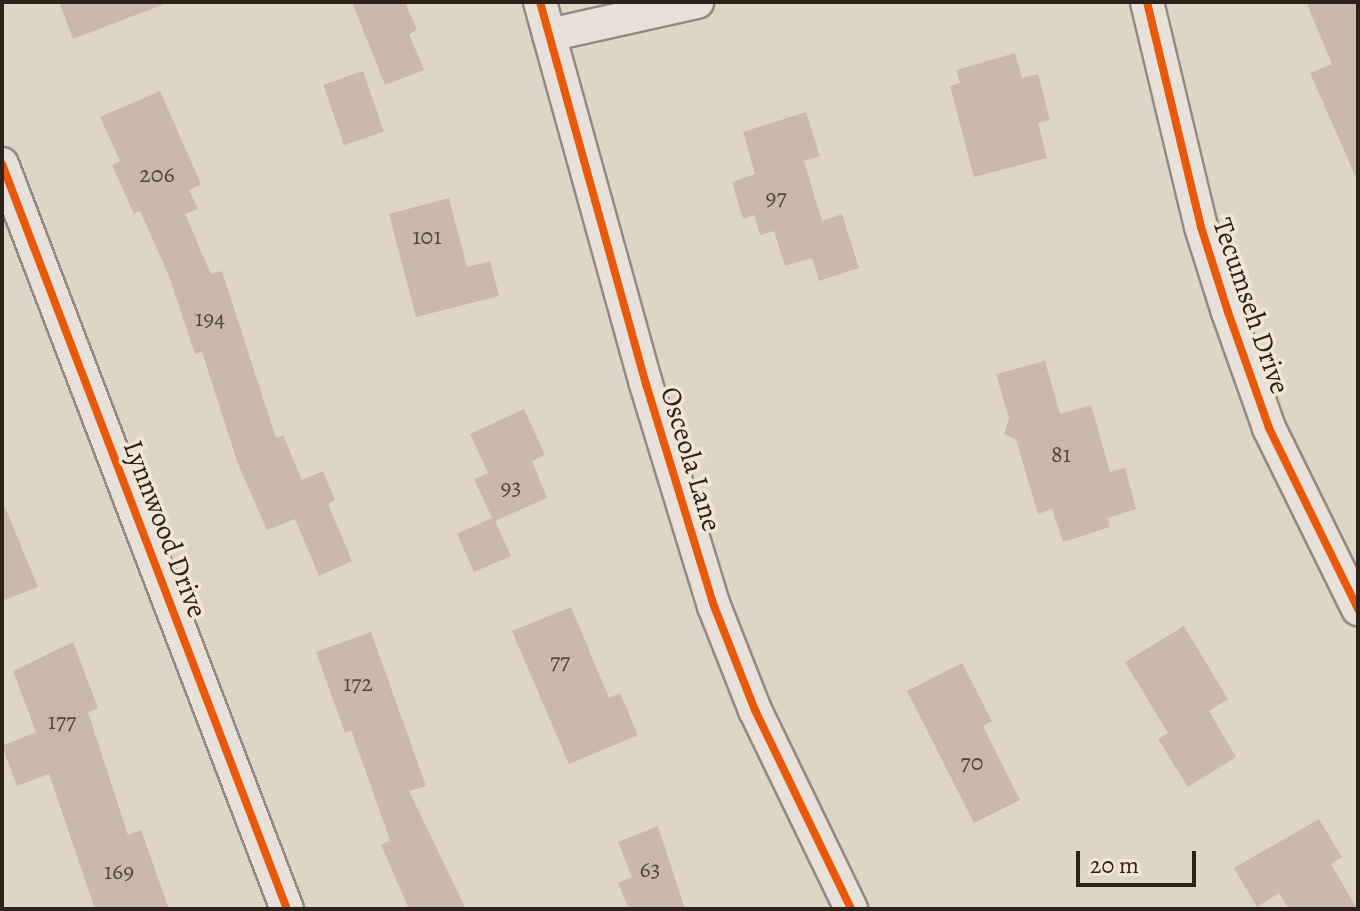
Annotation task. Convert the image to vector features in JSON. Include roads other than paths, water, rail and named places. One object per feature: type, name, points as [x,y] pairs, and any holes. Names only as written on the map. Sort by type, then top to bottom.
[{"type":"street","name":"Osceola Lane","points":[[540,2],[646,384],[714,606],[755,710],[851,909]]},
{"type":"street","points":[[549,35],[697,2]]},
{"type":"street","name":"Tecumseh Drive","points":[[1147,2],[1201,227],[1228,312],[1269,428],[1358,609]]},
{"type":"street","name":"Lynnwood Drive","points":[[2,164],[287,909]]}]
